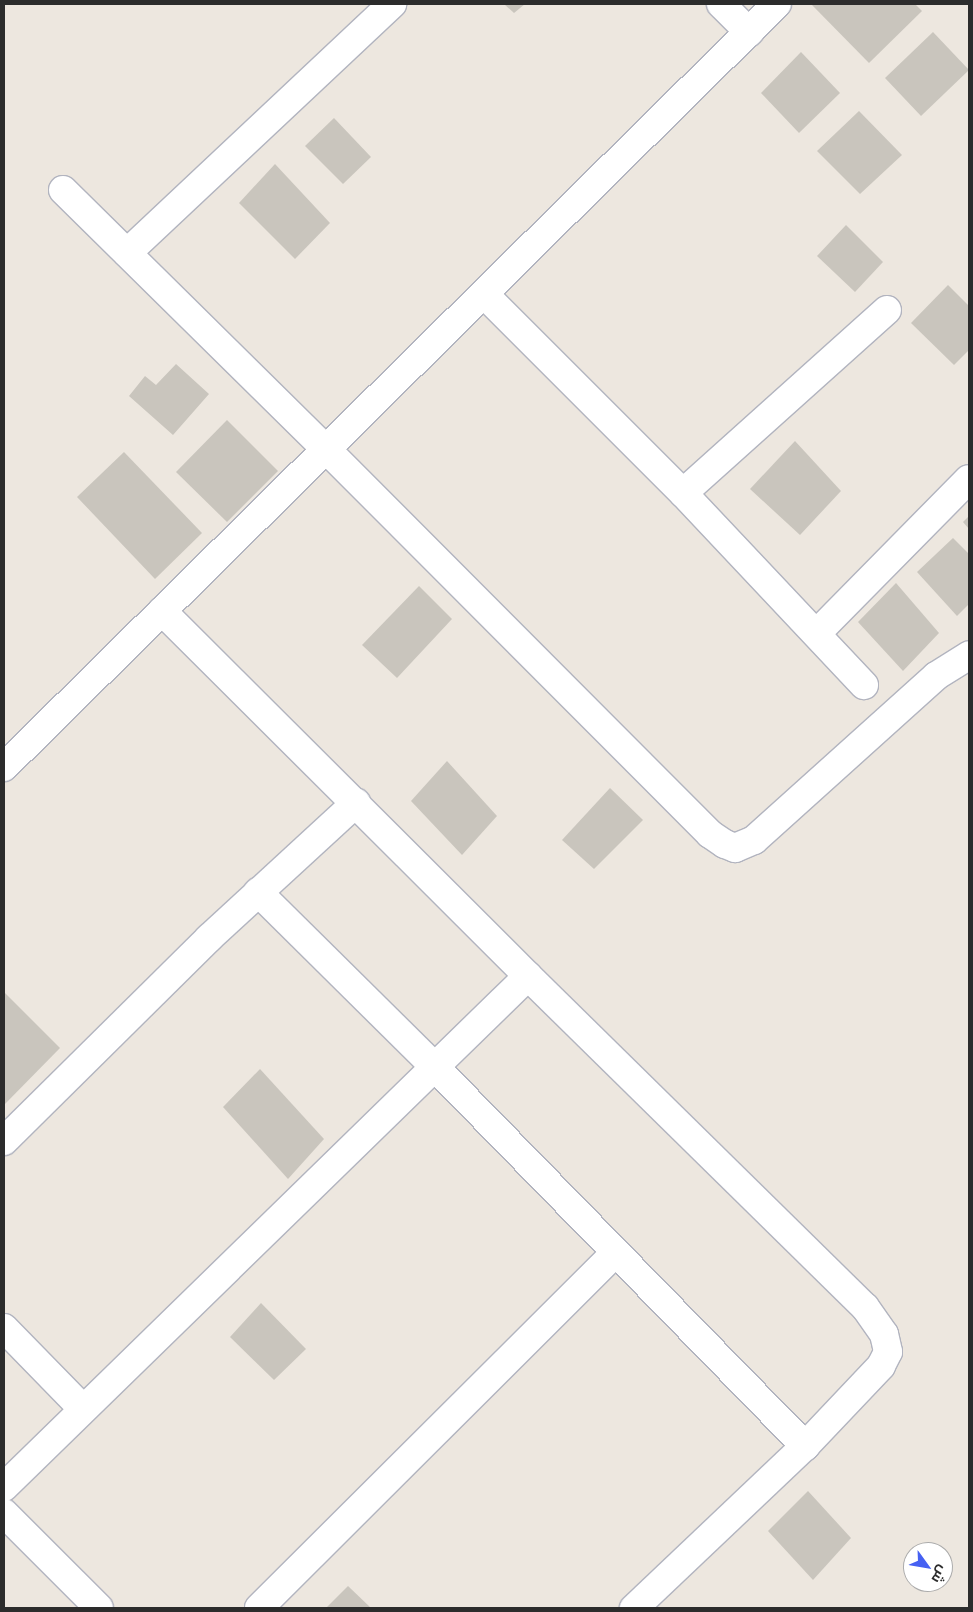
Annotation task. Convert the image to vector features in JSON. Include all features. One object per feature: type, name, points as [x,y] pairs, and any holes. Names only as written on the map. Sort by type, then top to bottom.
[{"type":"street","points":[[126,253],[392,4]]},
{"type":"street","points":[[721,4],[749,32]]},
{"type":"street","points":[[4,767],[778,4]]},
{"type":"street","points":[[63,190],[326,449],[710,834],[725,844],[735,848],[754,840],[936,676],[969,655]]},
{"type":"street","points":[[484,294],[683,493],[864,685]]},
{"type":"street","points":[[683,493],[887,310]]},
{"type":"street","points":[[817,633],[969,479]]},
{"type":"street","points":[[162,612],[356,802],[528,976],[865,1307],[884,1334],[888,1352],[881,1366],[805,1446],[634,1608]]},
{"type":"street","points":[[4,1141],[258,892],[356,802]]},
{"type":"street","points":[[258,892],[435,1066],[805,1446]]},
{"type":"street","points":[[4,1488],[528,976]]},
{"type":"street","points":[[259,1608],[615,1253]]},
{"type":"street","points":[[4,1328],[83,1409]]},
{"type":"street","points":[[4,1513],[99,1608]]},
{"type":"building","points":[[504,4],[525,4],[514,13]]},
{"type":"building","points":[[811,4],[915,4],[922,11],[869,63]]},
{"type":"building","points":[[933,32],[969,70],[921,116],[885,78]]},
{"type":"building","points":[[801,52],[840,93],[799,133],[761,93]]},
{"type":"building","points":[[859,111],[902,155],[860,194],[817,151]]},
{"type":"building","points":[[334,118],[371,157],[343,184],[305,146]]},
{"type":"building","points":[[275,164],[330,223],[295,259],[239,203]]},
{"type":"building","points":[[846,225],[883,262],[855,292],[817,256]]},
{"type":"building","points":[[948,285],[969,306],[969,350],[954,365],[911,323]]},
{"type":"building","points":[[176,364],[209,394],[173,435],[129,396],[145,376],[156,385]]},
{"type":"building","points":[[227,420],[278,471],[227,522],[176,472]]},
{"type":"building","points":[[795,441],[841,491],[800,535],[750,489]]},
{"type":"building","points":[[124,452],[202,533],[155,579],[77,497]]},
{"type":"building","points":[[969,516],[969,529],[963,522]]},
{"type":"building","points":[[953,538],[969,554],[969,604],[957,616],[917,572]]},
{"type":"building","points":[[896,583],[939,633],[903,671],[858,622]]},
{"type":"building","points":[[419,586],[452,619],[397,678],[362,645]]},
{"type":"building","points":[[447,761],[497,816],[462,855],[411,801]]},
{"type":"building","points":[[610,788],[643,820],[594,869],[562,840]]},
{"type":"building","points":[[4,992],[60,1048],[4,1105]]},
{"type":"building","points":[[260,1069],[324,1139],[288,1179],[223,1107]]},
{"type":"building","points":[[261,1303],[306,1349],[274,1380],[230,1337]]},
{"type":"building","points":[[808,1491],[851,1538],[813,1580],[768,1531]]},
{"type":"building","points":[[348,1586],[371,1608],[326,1608]]}]
